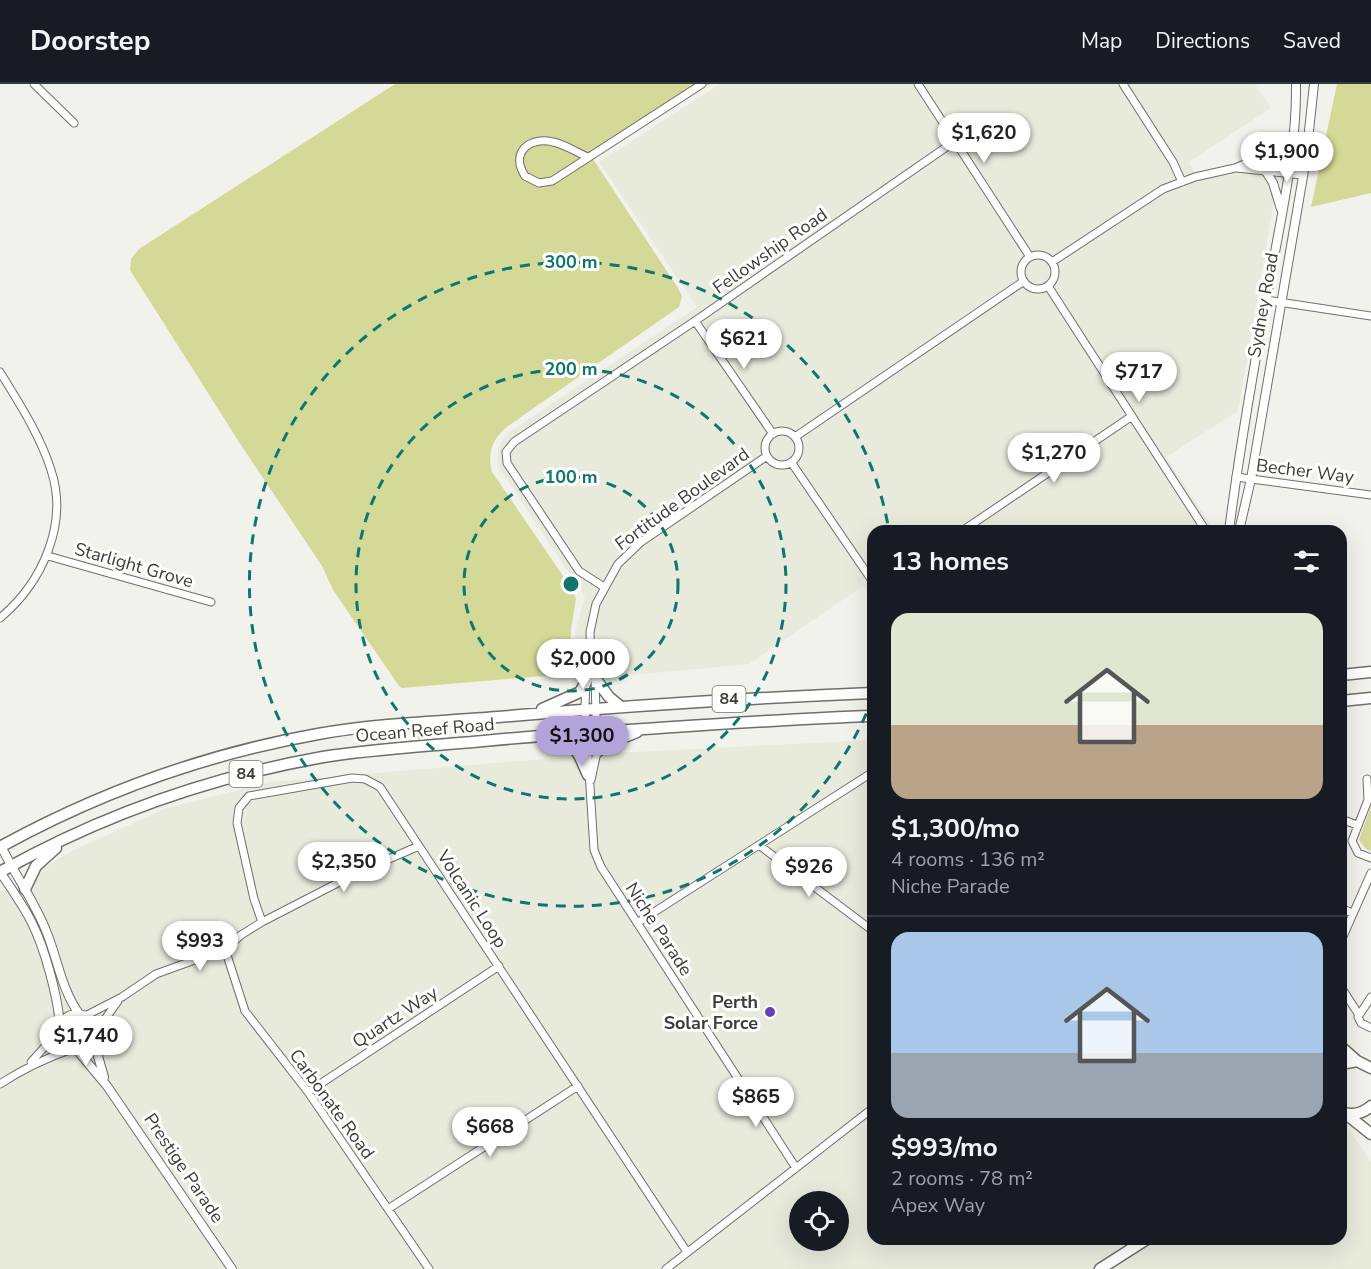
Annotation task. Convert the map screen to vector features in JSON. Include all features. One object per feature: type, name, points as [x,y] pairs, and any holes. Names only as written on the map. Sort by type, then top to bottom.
[{"type":"main road","points":[[1347,674],[1371,672]]},
{"type":"main road","points":[[534,713],[575,694],[583,688],[591,676],[620,706]]},
{"type":"main road","name":"Ocean Reef Road","points":[[1,846],[134,783],[233,752],[320,733],[590,708],[754,697],[867,693]]},
{"type":"main road","points":[[1347,700],[1371,698]]},
{"type":"main road","name":"Ocean Reef Road","points":[[0,872],[76,834],[179,793],[255,771],[306,760],[381,750],[565,734],[762,720],[867,716]]},
{"type":"main road","points":[[597,752],[607,744],[645,729]]},
{"type":"main road","points":[[565,734],[580,757],[589,781]]},
{"type":"main road","points":[[25,889],[36,866],[76,834]]},
{"type":"main road","points":[[1347,1052],[1357,1061],[1371,1068]]},
{"type":"main road","points":[[1347,1063],[1357,1061]]},
{"type":"main road","points":[[1347,1113],[1363,1112],[1371,1106]]},
{"type":"main road","points":[[1347,1116],[1371,1134]]},
{"type":"main road","points":[[1100,1269],[1134,1245]]},
{"type":"street","points":[[34,84],[74,123]]},
{"type":"street","points":[[588,157],[553,142],[533,142],[521,151],[519,165],[525,176],[539,183],[552,181],[702,84]]},
{"type":"street","points":[[918,84],[1030,257]]},
{"type":"street","points":[[1123,84],[1173,162],[1182,182]]},
{"type":"street","name":"Sydney Road","points":[[1230,525],[1282,212],[1296,115],[1296,84]]},
{"type":"street","name":"Sydney Road","points":[[1240,525],[1251,479],[1304,171],[1314,84]]},
{"type":"street","name":"Fellowship Road","points":[[604,587],[579,571],[507,464],[506,452],[514,442],[695,321],[955,141]]},
{"type":"street","points":[[1052,262],[1163,189],[1194,177],[1256,162],[1304,171]]},
{"type":"street","points":[[1235,168],[1265,170],[1288,167]]},
{"type":"street","points":[[1265,170],[1274,183],[1282,212]]},
{"type":"street","points":[[1043,255],[1052,262],[1055,272],[1048,286],[1032,288],[1024,281],[1021,270],[1030,257],[1043,255]]},
{"type":"street","points":[[795,437],[1024,281]]},
{"type":"street","points":[[1048,286],[1202,525]]},
{"type":"street","points":[[1266,300],[1371,316]]},
{"type":"street","points":[[695,321],[772,434]]},
{"type":"street","points":[[0,372],[42,445],[52,472],[56,499],[55,525],[48,555],[33,583],[13,607],[0,618]]},
{"type":"street","points":[[971,525],[1132,416]]},
{"type":"street","points":[[786,431],[795,437],[799,447],[791,462],[775,464],[767,456],[765,445],[772,434],[786,431]]},
{"type":"street","name":"Fortitude Boulevard","points":[[590,708],[590,632],[596,604],[618,564],[642,542],[767,456]]},
{"type":"street","points":[[791,462],[867,573]]},
{"type":"street","name":"Becher Way","points":[[1236,477],[1371,495]]},
{"type":"street","name":"Starlight Grove","points":[[48,555],[211,602]]},
{"type":"street","name":"Niche Parade","points":[[590,708],[589,781],[594,850],[601,867],[796,1168]]},
{"type":"street","name":"Niche Parade","points":[[589,781],[597,752],[591,733]]},
{"type":"street","points":[[637,923],[867,776]]},
{"type":"street","name":"Volcanic Loop","points":[[262,922],[254,899],[237,823],[239,808],[249,796],[352,778],[365,779],[380,787],[687,1252]]},
{"type":"street","points":[[1367,779],[1368,800],[1352,842],[1358,853],[1371,858]]},
{"type":"street","points":[[1347,821],[1358,825]]},
{"type":"street","points":[[759,845],[867,926]]},
{"type":"street","points":[[1,846],[46,931],[66,992],[83,1016],[92,1023],[94,1036]]},
{"type":"street","points":[[25,1068],[43,1052],[71,1016],[83,1016],[122,997],[156,974],[225,950],[241,935],[262,922],[361,871],[419,846]]},
{"type":"street","points":[[0,872],[32,923],[57,996],[64,1044],[74,1049]]},
{"type":"street","points":[[1347,926],[1371,873]]},
{"type":"street","points":[[1363,890],[1371,894]]},
{"type":"street","points":[[1347,911],[1352,913]]},
{"type":"street","name":"Carbonate Road","points":[[225,950],[244,1011],[308,1092],[429,1269]]},
{"type":"street","name":"Quartz Way","points":[[308,1092],[499,966]]},
{"type":"street","points":[[1347,996],[1359,1015]]},
{"type":"street","points":[[1371,996],[1358,1017],[1359,1022],[1371,1028]]},
{"type":"street","points":[[0,1084],[48,1057],[88,1046],[122,997]]},
{"type":"street","name":"Prestige Parade","points":[[94,1036],[98,1062],[107,1086]]},
{"type":"street","name":"Prestige Parade","points":[[74,1049],[107,1086],[228,1268]]},
{"type":"street","points":[[388,1209],[578,1086]]},
{"type":"street","points":[[666,1269],[867,1113]]},
{"type":"shaded area","points":[[720,84],[1255,84],[1271,108],[1189,162],[1194,172],[1259,159],[1281,160],[1238,411],[1166,457],[1211,525],[867,525],[867,592],[863,586],[749,664],[578,680],[575,631],[585,597],[497,465],[498,448],[506,434],[697,307],[599,162]]},
{"type":"shaded area","points":[[867,740],[867,1245],[1347,1245],[1348,1128],[1371,1162],[1371,1269],[0,1269],[0,892],[74,850],[167,808],[271,782],[614,753]]},
{"type":"green space","points":[[395,84],[710,84],[593,159],[678,288],[682,296],[679,307],[508,426],[498,436],[492,447],[490,459],[492,472],[572,589],[576,599],[571,629],[570,664],[555,675],[402,688],[399,686],[333,590],[322,566],[239,442],[130,270],[131,259],[139,249]]},
{"type":"green space","points":[[1337,84],[1371,84],[1371,193],[1311,207]]},
{"type":"green space","points":[[1371,806],[1371,851],[1367,850],[1359,840]]},
{"type":"place","name":"Perth Solar Force","points":[[770,1012]]}]
